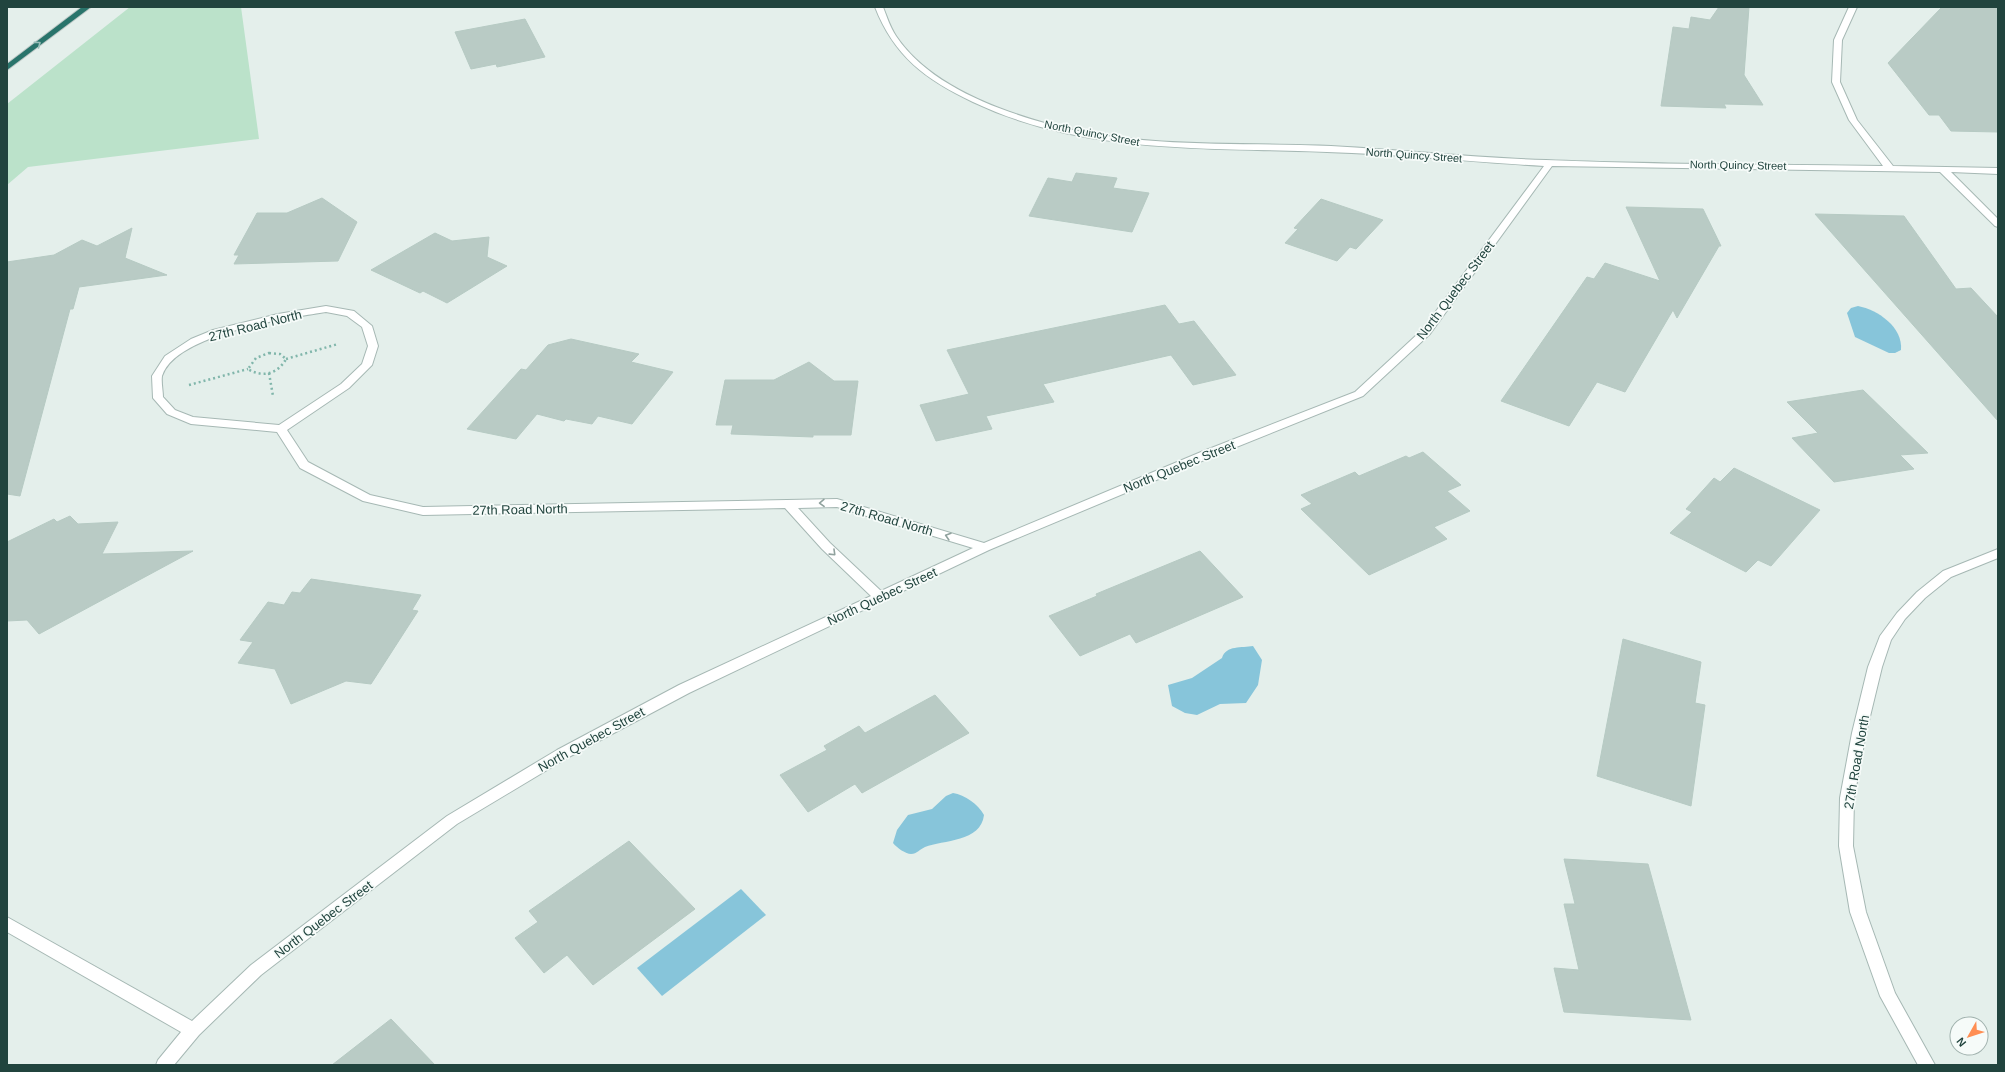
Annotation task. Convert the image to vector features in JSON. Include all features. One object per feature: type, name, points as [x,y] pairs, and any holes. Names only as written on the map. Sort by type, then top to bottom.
[{"type":"highway","points":[[7,68],[87,7]]},
{"type":"street","name":"North Quincy Street","points":[[879,7],[893,38],[910,58],[946,86],[996,108],[1048,127],[1104,138],[1145,144],[1332,149],[1550,163],[1889,167],[1998,171]]},
{"type":"street","points":[[1853,7],[1838,40],[1836,82],[1853,120],[1889,167]]},
{"type":"street","name":"North Quebec Street","points":[[164,1065],[193,1030],[256,970],[452,820],[562,754],[677,693],[985,547],[1205,455],[1359,394],[1426,332],[1550,163]]},
{"type":"street","points":[[1942,169],[1998,224]]},
{"type":"street","name":"27th Road North","points":[[158,393],[157,376],[169,358],[195,341],[217,332],[278,317],[326,310],[350,313],[367,326],[373,346],[367,365],[345,386],[281,429],[304,465],[367,498],[422,511],[837,503],[985,547]]},
{"type":"street","points":[[158,393],[158,398],[171,412],[192,420],[281,429]]},
{"type":"street","points":[[788,504],[826,546],[880,597]]},
{"type":"street","name":"27th Road North","points":[[1927,1065],[1888,996],[1858,912],[1846,846],[1847,798],[1859,733],[1875,667],[1885,639],[1901,616],[1921,594],[1947,574],[1998,553]]},
{"type":"street","points":[[7,924],[193,1030]]},
{"type":"path","points":[[248,369],[254,374],[264,374],[280,368],[286,359],[369,336]]},
{"type":"path","points":[[248,369],[250,362],[254,359],[270,353],[280,354],[286,359]]},
{"type":"path","points":[[158,393],[248,369]]},
{"type":"green space","points":[[130,7],[241,7],[259,139],[28,167],[7,185],[7,104]]},
{"type":"water","points":[[1858,306],[1873,311],[1894,327],[1901,342],[1901,350],[1895,353],[1889,353],[1855,337],[1847,313],[1851,308]]},
{"type":"water","points":[[1253,646],[1262,660],[1258,685],[1246,703],[1220,704],[1197,715],[1185,713],[1172,706],[1168,685],[1192,678],[1222,658],[1227,651],[1231,649]]},
{"type":"water","points":[[953,793],[971,801],[984,815],[981,824],[976,830],[969,835],[951,841],[925,847],[913,854],[904,852],[893,843],[897,830],[908,815],[932,809],[946,796]]},
{"type":"water","points":[[741,889],[766,915],[662,996],[637,968]]},
{"type":"building","points":[[1719,7],[1749,7],[1744,75],[1763,105],[1724,104],[1726,108],[1661,106],[1673,27],[1689,29],[1691,17],[1710,20]]},
{"type":"building","points":[[1942,7],[1998,7],[1998,132],[1951,131],[1939,115],[1929,115],[1888,63]]},
{"type":"building","points":[[525,19],[545,57],[497,67],[496,64],[471,69],[455,32]]},
{"type":"building","points":[[1076,173],[1117,178],[1113,188],[1149,193],[1132,232],[1029,216],[1048,178],[1072,182]]},
{"type":"building","points":[[322,198],[357,222],[338,261],[234,264],[239,255],[234,255],[257,213],[287,213]]},
{"type":"building","points":[[1321,199],[1383,220],[1356,249],[1350,247],[1337,261],[1285,243],[1298,229],[1294,228]]},
{"type":"building","points":[[1626,207],[1703,209],[1721,246],[1719,246],[1677,318],[1673,310],[1625,392],[1597,382],[1569,426],[1501,401],[1587,277],[1594,279],[1605,263],[1660,281]]},
{"type":"building","points":[[1815,214],[1904,216],[1956,289],[1971,288],[1998,317],[1998,421]]},
{"type":"building","points":[[132,228],[125,258],[167,275],[79,287],[73,309],[70,309],[20,496],[7,494],[7,262],[54,255],[82,240],[97,246]]},
{"type":"building","points":[[435,233],[452,241],[489,237],[487,257],[507,266],[447,303],[423,291],[420,293],[371,270]]},
{"type":"building","points":[[1165,305],[1179,324],[1194,321],[1236,375],[1193,385],[1171,355],[1043,384],[1054,402],[986,416],[992,429],[936,441],[920,405],[969,394],[947,350]]},
{"type":"building","points":[[571,339],[639,354],[631,362],[673,372],[632,424],[598,416],[592,424],[566,419],[564,421],[537,414],[516,439],[467,429],[521,369],[526,370],[548,345]]},
{"type":"building","points":[[809,362],[834,381],[858,381],[851,435],[813,435],[813,437],[731,434],[733,425],[716,425],[725,380],[774,380]]},
{"type":"building","points":[[1863,390],[1928,453],[1900,455],[1914,469],[1834,482],[1792,438],[1818,433],[1787,402]]},
{"type":"building","points":[[1423,452],[1461,485],[1447,491],[1470,511],[1434,527],[1447,539],[1369,575],[1301,509],[1312,504],[1301,495],[1355,472],[1359,476],[1406,456],[1409,458]]},
{"type":"building","points":[[1734,468],[1820,510],[1771,566],[1758,560],[1746,572],[1670,533],[1692,512],[1686,509],[1714,478],[1720,482]]},
{"type":"building","points":[[70,516],[78,524],[118,522],[102,554],[193,551],[39,634],[27,620],[7,621],[7,542],[54,519],[57,522]]},
{"type":"building","points":[[1200,551],[1243,597],[1136,643],[1130,634],[1080,656],[1049,616],[1097,596],[1096,594]]},
{"type":"building","points":[[311,579],[421,595],[412,610],[418,611],[371,684],[346,681],[291,704],[275,669],[238,663],[253,642],[240,640],[268,602],[284,605],[292,592],[300,593]]},
{"type":"building","points":[[1623,639],[1701,662],[1695,703],[1705,705],[1691,806],[1597,776]]},
{"type":"building","points":[[935,695],[969,733],[862,793],[855,784],[808,812],[780,775],[827,750],[824,746],[859,726],[865,733]]},
{"type":"building","points":[[629,841],[695,909],[593,985],[567,955],[544,973],[515,938],[538,922],[529,911]]},
{"type":"building","points":[[1564,859],[1648,864],[1691,1020],[1564,1012],[1554,968],[1579,970],[1564,904],[1575,904]]},
{"type":"building","points":[[391,1019],[435,1065],[332,1065]]}]
